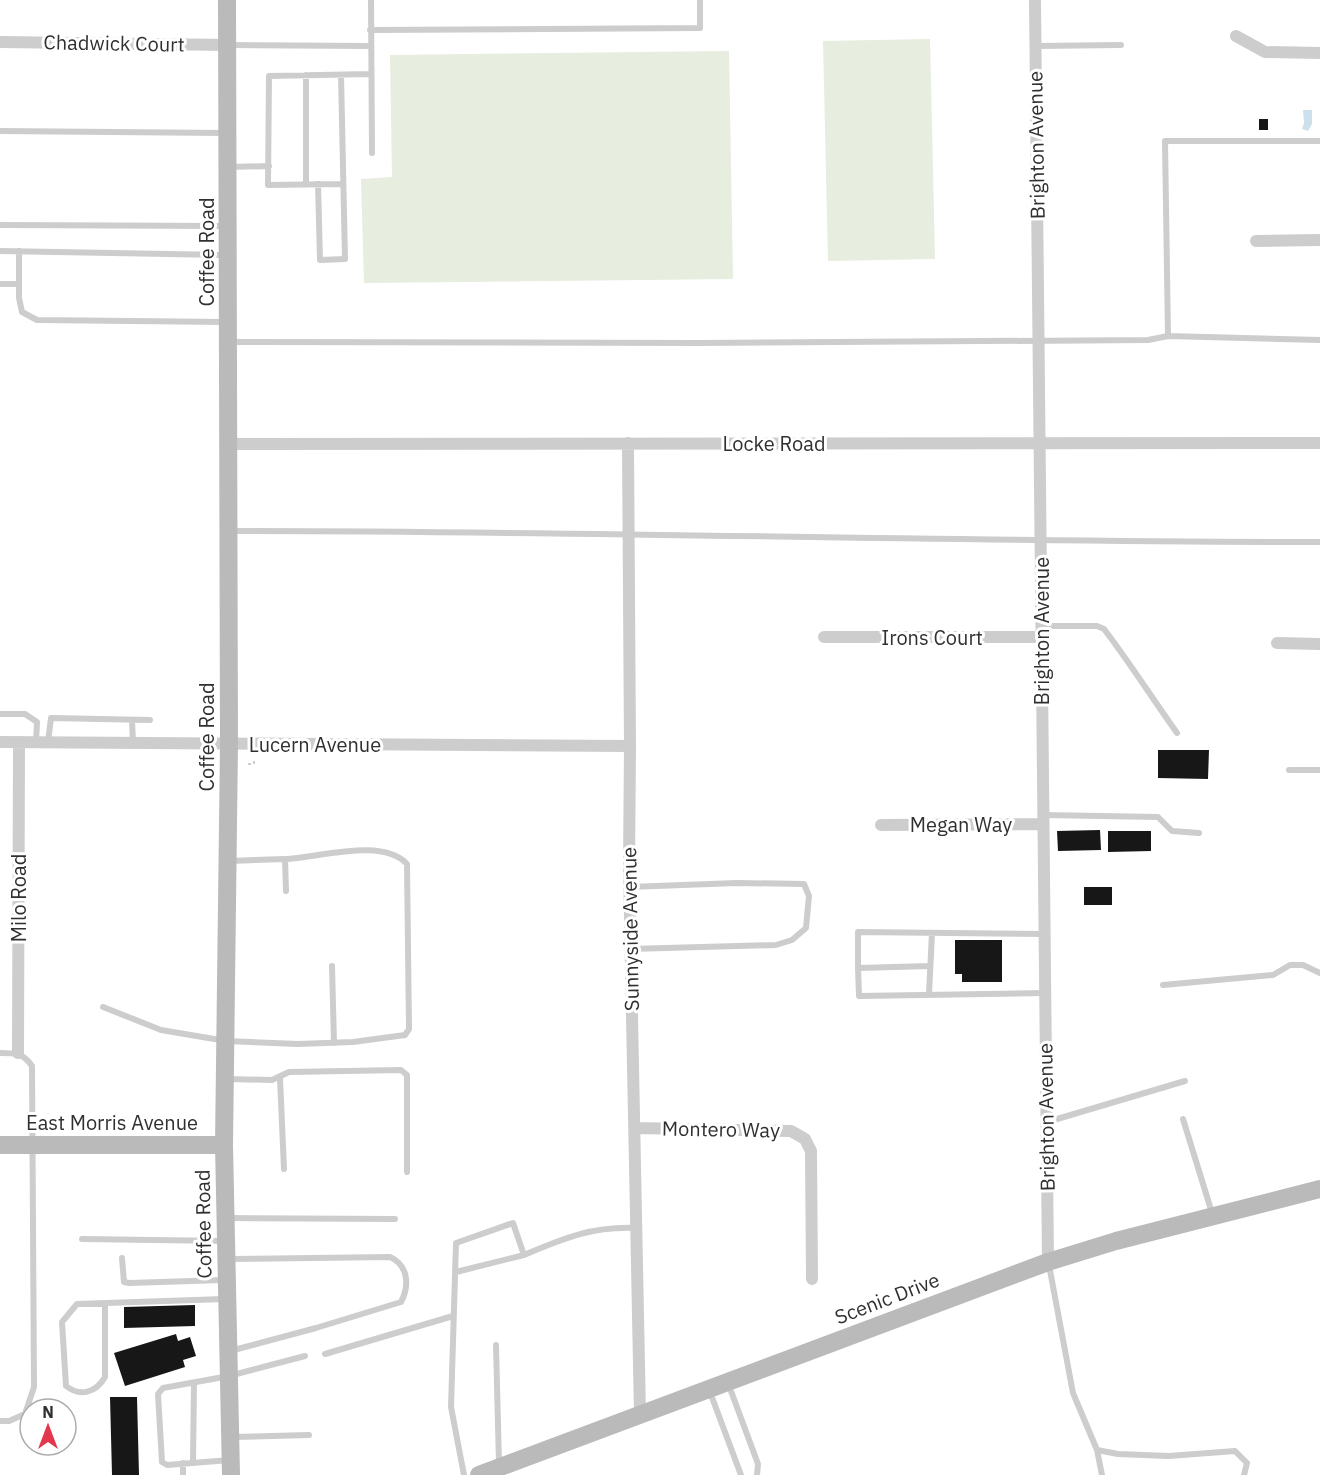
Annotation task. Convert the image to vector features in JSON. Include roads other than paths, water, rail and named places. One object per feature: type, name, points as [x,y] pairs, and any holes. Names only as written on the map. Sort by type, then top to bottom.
[{"type":"main road","name":"Coffee Road","points":[[227,0],[230,744],[224,1145],[231,1467]]},
{"type":"main road","name":"East Morris Avenue","points":[[0,1145],[224,1145]]},
{"type":"main road","name":"Scenic Drive","points":[[479,1475],[1048,1262],[1116,1241],[1320,1189]]},
{"type":"street","name":"Brighton Avenue","points":[[1035,0],[1048,1262]]},
{"type":"street","points":[[1236,36],[1265,52],[1320,53]]},
{"type":"street","name":"Chadwick Court","points":[[0,42],[228,45]]},
{"type":"street","points":[[1256,241],[1320,240]]},
{"type":"street","name":"Sunnyside Avenue","points":[[628,443],[629,886],[640,1414]]},
{"type":"street","name":"Locke Road","points":[[229,444],[1320,443]]},
{"type":"street","name":"Irons Court","points":[[824,638],[1041,631]]},
{"type":"street","points":[[1276,643],[1320,644]]},
{"type":"street","name":"Lucern Avenue","points":[[0,742],[630,746]]},
{"type":"street","name":"Milo Road","points":[[18,1053],[19,742]]},
{"type":"street","name":"Megan Way","points":[[880,825],[1042,820]]},
{"type":"street","name":"Montero Way","points":[[635,1128],[791,1131],[805,1139],[811,1151],[812,1279]]},
{"type":"lane","points":[[371,0],[372,153]]},
{"type":"lane","points":[[370,30],[700,28],[700,0]]},
{"type":"lane","points":[[228,45],[370,46]]},
{"type":"lane","points":[[1035,46],[1121,45]]},
{"type":"lane","points":[[343,184],[268,185],[269,76],[370,74]]},
{"type":"lane","points":[[306,75],[306,185]]},
{"type":"lane","points":[[318,184],[320,260],[345,259],[341,75]]},
{"type":"lane","points":[[0,131],[228,133]]},
{"type":"lane","points":[[1168,336],[1165,141],[1320,141]]},
{"type":"lane","points":[[228,167],[269,166]]},
{"type":"lane","points":[[0,225],[228,226]]},
{"type":"lane","points":[[0,251],[228,255]]},
{"type":"lane","points":[[19,251],[22,312],[37,320],[228,322]]},
{"type":"lane","points":[[0,284],[19,284]]},
{"type":"lane","points":[[229,342],[699,343],[1148,340],[1168,336],[1320,340]]},
{"type":"lane","points":[[229,531],[1040,542],[1320,542]]},
{"type":"lane","points":[[1041,631],[1097,626],[1104,629],[1144,681],[1177,733]]},
{"type":"lane","points":[[0,714],[25,714],[37,722],[42,742]]},
{"type":"lane","points":[[42,742],[51,718],[150,720]]},
{"type":"lane","points":[[132,720],[133,743]]},
{"type":"lane","points":[[1288,770],[1320,770]]},
{"type":"lane","points":[[1042,820],[1158,817],[1172,831],[1199,833]]},
{"type":"lane","points":[[103,1007],[161,1030],[226,1041],[334,1043],[405,1035],[409,1029],[407,864],[400,856],[388,852],[364,851],[285,860],[228,861]]},
{"type":"lane","points":[[285,860],[286,891]]},
{"type":"lane","points":[[629,886],[737,882],[804,884],[809,896],[806,928],[792,940],[776,945],[630,949]]},
{"type":"lane","points":[[1044,934],[858,932],[859,996],[1044,993]]},
{"type":"lane","points":[[929,994],[932,933]]},
{"type":"lane","points":[[1163,985],[1273,975],[1290,965],[1304,965],[1320,973]]},
{"type":"lane","points":[[332,966],[334,1043]]},
{"type":"lane","points":[[858,968],[930,966]]},
{"type":"lane","points":[[0,1053],[18,1053],[25,1056],[32,1066],[34,1145],[34,1387],[25,1414],[9,1421],[0,1421]]},
{"type":"lane","points":[[225,1079],[280,1078],[289,1072],[401,1070],[407,1075],[408,1172]]},
{"type":"lane","points":[[280,1078],[284,1169]]},
{"type":"lane","points":[[1046,1122],[1185,1081]]},
{"type":"lane","points":[[1183,1119],[1213,1216]]},
{"type":"lane","points":[[226,1218],[395,1220]]},
{"type":"lane","points":[[464,1475],[451,1407],[456,1243],[513,1223],[524,1255]]},
{"type":"lane","points":[[456,1272],[524,1255],[574,1234],[610,1227],[637,1228]]},
{"type":"lane","points":[[82,1239],[226,1250],[390,1257],[399,1261],[405,1270],[405,1294],[401,1302],[316,1328],[228,1351]]},
{"type":"lane","points":[[122,1258],[124,1282],[227,1280]]},
{"type":"lane","points":[[1048,1262],[1073,1392],[1097,1450],[1102,1475]]},
{"type":"lane","points":[[105,1303],[105,1377],[100,1386],[86,1393],[74,1392],[66,1386],[62,1322],[66,1314],[77,1304],[227,1298]]},
{"type":"lane","points":[[325,1353],[453,1316]]},
{"type":"lane","points":[[496,1345],[499,1468]]},
{"type":"lane","points":[[231,1467],[193,1462],[167,1465],[162,1462],[158,1394],[163,1389],[229,1376],[305,1356]]},
{"type":"lane","points":[[727,1382],[758,1464],[757,1475]]},
{"type":"lane","points":[[193,1462],[194,1383]]},
{"type":"lane","points":[[709,1389],[741,1475]]},
{"type":"lane","points":[[230,1437],[309,1435]]},
{"type":"lane","points":[[1097,1450],[1118,1454],[1169,1456],[1234,1451],[1247,1463],[1244,1475]]},
{"type":"lane","points":[[183,1463],[183,1475]]},
{"type":"water","points":[[1303,110],[1312,110],[1312,124],[1308,131],[1302,129]]}]
